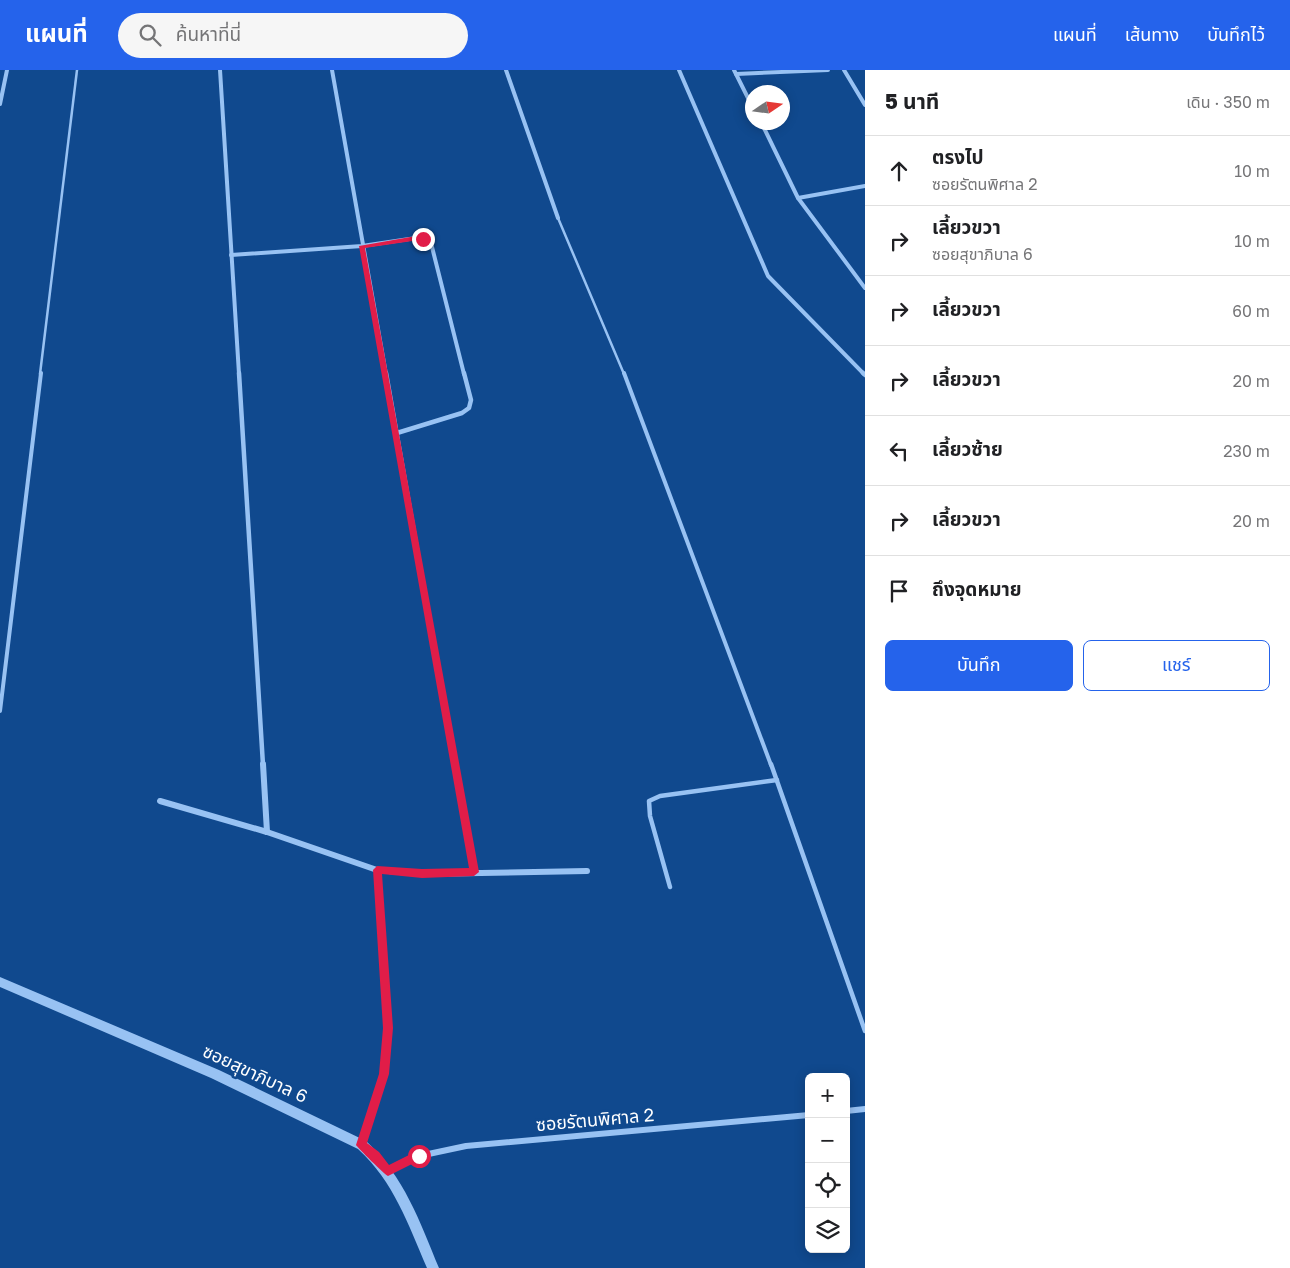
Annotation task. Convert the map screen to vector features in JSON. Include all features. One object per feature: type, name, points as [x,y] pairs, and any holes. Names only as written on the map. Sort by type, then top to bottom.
[{"type":"street","points":[[0,104],[6,70]]},
{"type":"street","points":[[220,70],[267,832]]},
{"type":"street","points":[[332,70],[474,872]]},
{"type":"street","points":[[506,70],[558,218]]},
{"type":"street","points":[[679,70],[768,276],[865,375]]},
{"type":"street","points":[[734,70],[745,92]]},
{"type":"street","points":[[736,74],[828,70]]},
{"type":"street","points":[[844,70],[865,105]]},
{"type":"street","points":[[765,130],[798,198],[865,288]]},
{"type":"street","points":[[798,198],[865,186]]},
{"type":"street","points":[[231,255],[362,246],[416,238],[431,243],[471,400],[469,408],[462,413],[397,433]]},
{"type":"street","points":[[160,801],[267,832],[377,870],[422,874],[587,871]]},
{"type":"street","points":[[362,1145],[384,1074],[388,1028],[377,870]]},
{"type":"street","name":"ซอยสุขาภิบาล 6","points":[[0,982],[215,1074],[362,1145],[376,1156],[388,1171],[433,1268]]},
{"type":"street","points":[[850,1111],[865,1109]]},
{"type":"street","name":"ซอยรัตนพิศาล 2","points":[[388,1171],[419,1156],[466,1146],[805,1115]]},
{"type":"lane","points":[[0,711],[77,70]]},
{"type":"lane","points":[[558,218],[615,350],[777,780],[865,1031]]},
{"type":"lane","points":[[670,887],[650,816],[649,801],[660,796],[777,780]]},
{"type":"route","points":[[419,1156],[388,1171],[376,1156],[362,1145],[384,1074],[388,1028],[377,870],[422,874],[474,872],[397,433],[362,246],[416,238],[423,239]]}]
